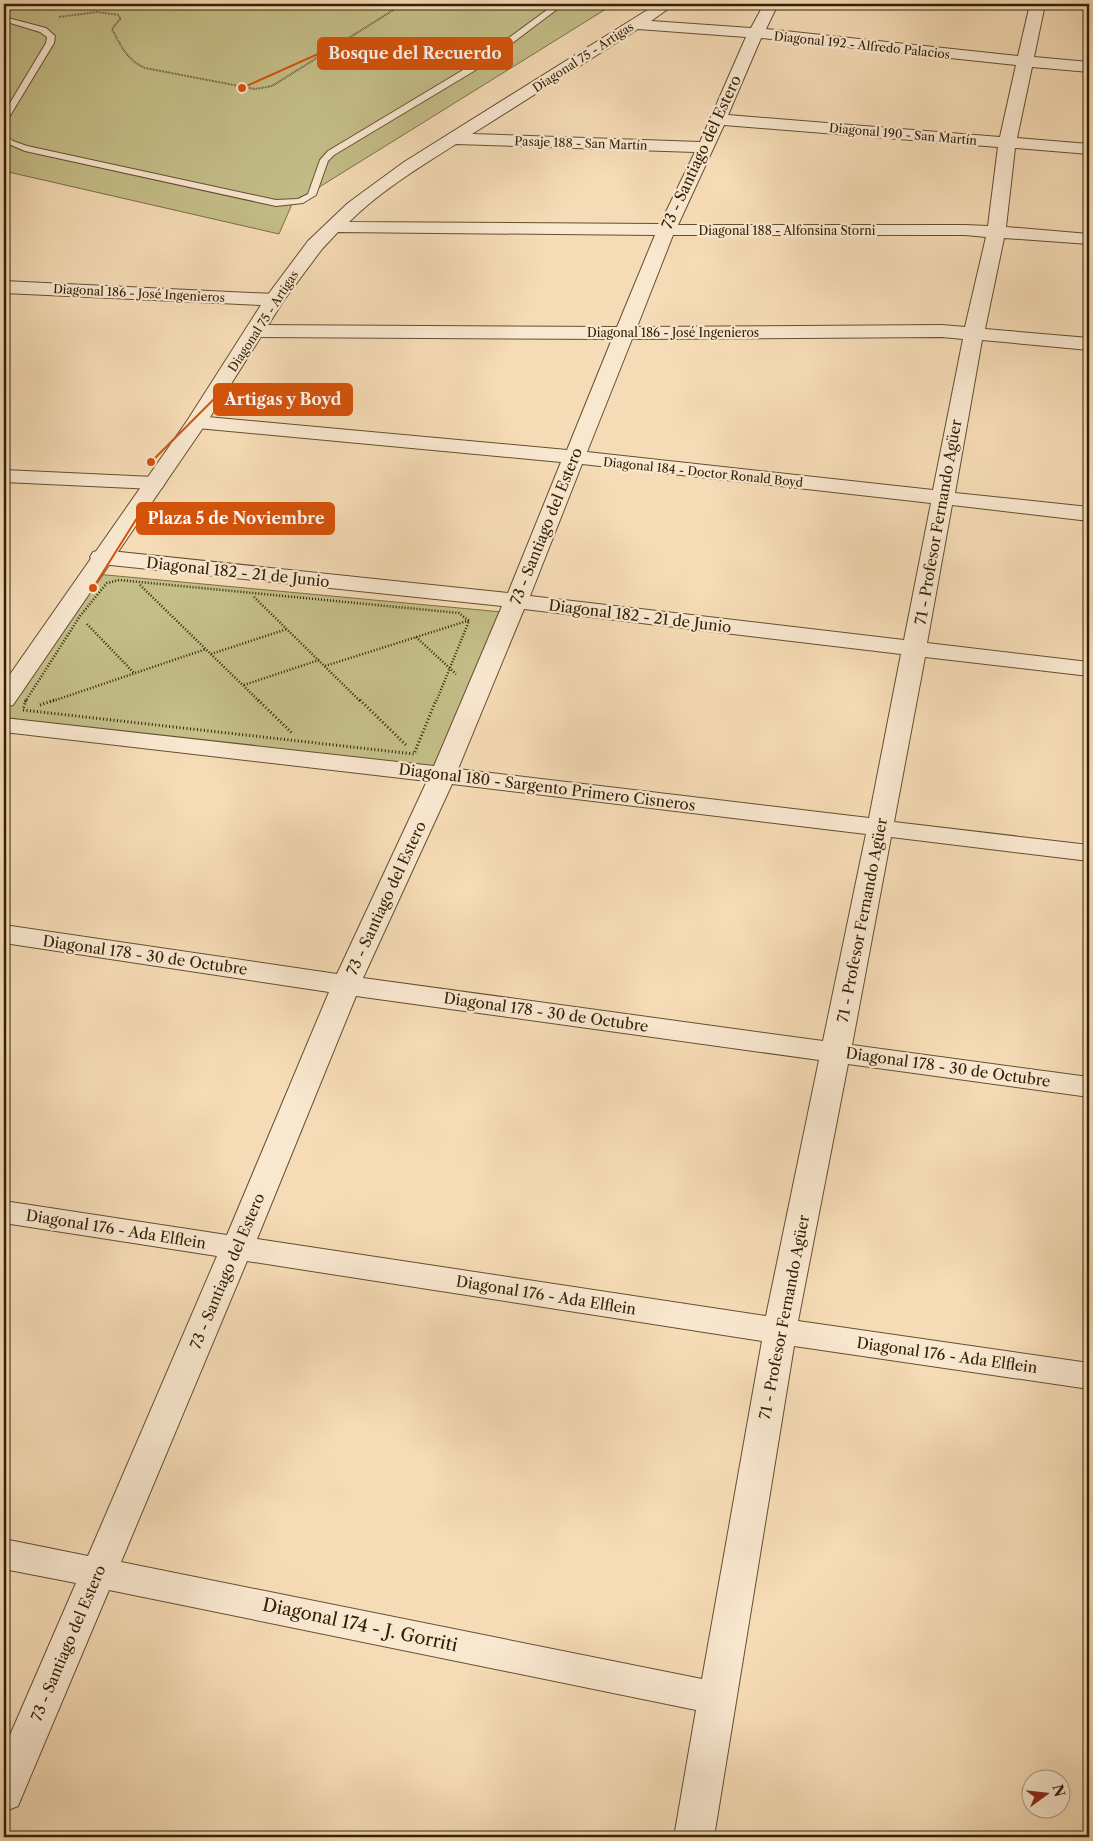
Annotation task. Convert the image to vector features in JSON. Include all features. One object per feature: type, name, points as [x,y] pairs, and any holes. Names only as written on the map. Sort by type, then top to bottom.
[{"type":"street","name":"Diagonal 75 - Artigas","points":[[4,700],[197,422],[274,300],[315,245],[354,207],[410,166],[456,139],[667,4]]},
{"type":"street","name":"73 - Santiago del Estero","points":[[4,1794],[237,1248],[346,985],[443,775],[516,601],[666,230],[771,4]]},
{"type":"street","name":"71 - Profesor Fernando Agüer","points":[[694,1837],[780,1331],[880,828],[941,499],[996,231],[1007,143],[1038,4]]},
{"type":"street","name":"Diagonal 192 - Alfredo Palacios","points":[[634,24],[756,33],[1025,62],[1089,67]]},
{"type":"street","name":"Diagonal 190 - San Martín","points":[[717,119],[1089,149]]},
{"type":"street","name":"Pasaje 188 - San Martín","points":[[456,139],[706,147]]},
{"type":"street","name":"Diagonal 188 - Alfonsina Storni","points":[[334,227],[996,231],[1089,239]]},
{"type":"street","name":"Diagonal 186 - José Ingenieros","points":[[4,287],[274,300]]},
{"type":"street","name":"Diagonal 186 - José Ingenieros","points":[[256,331],[974,333],[1089,344]]},
{"type":"street","name":"Diagonal 184 - Doctor Ronald Boyd","points":[[197,422],[574,457],[1089,514]]},
{"type":"street","points":[[4,476],[154,483]]},
{"type":"street","name":"Diagonal 182 - 21 de Junio","points":[[102,557],[516,601],[1089,669]]},
{"type":"street","name":"Diagonal 180 - Sargento Primero Cisneros","points":[[13,718],[443,775],[1089,852]]},
{"type":"street","name":"Diagonal 178 - 30 de Octubre","points":[[4,934],[346,985],[1089,1087]]},
{"type":"street","name":"Diagonal 176 - Ada Elflein","points":[[4,1212],[780,1331],[1089,1376]]},
{"type":"street","name":"Diagonal 174 - J. Gorriti","points":[[4,1554],[717,1698]]},
{"type":"lane","points":[[4,138],[10,143],[45,152],[276,203],[296,202],[312,195],[324,160],[331,152],[476,66],[560,4]]},
{"type":"lane","points":[[4,19],[43,30],[51,36],[50,43],[4,119]]},
{"type":"path","points":[[19,22],[100,12],[113,13],[119,15],[120,19],[112,29],[128,58],[134,64],[165,72],[255,89],[272,86],[403,4]]},
{"type":"path","points":[[13,718],[80,616],[107,583],[119,580],[459,613],[469,620]]},
{"type":"path","points":[[136,581],[301,741]]},
{"type":"path","points":[[248,592],[414,754]]},
{"type":"path","points":[[80,616],[134,673]]},
{"type":"path","points":[[325,666],[476,618]]},
{"type":"path","points":[[414,754],[469,620]]},
{"type":"path","points":[[211,654],[287,629]]},
{"type":"path","points":[[416,637],[462,680]]},
{"type":"path","points":[[13,718],[134,673],[206,649]]},
{"type":"path","points":[[244,686],[319,660]]},
{"type":"path","points":[[13,718],[301,741],[414,754]]},
{"type":"shaded area","points":[[4,4],[614,4],[292,204],[279,234],[4,171]]},
{"type":"shaded area","points":[[96,574],[502,612],[436,767],[4,718],[4,714]]},
{"type":"place","name":"Bosque del Recuerdo","points":[[242,88]]},
{"type":"place","name":"Artigas y Boyd","points":[[151,462]]},
{"type":"place","name":"Plaza 5 de Noviembre","points":[[93,588]]}]
